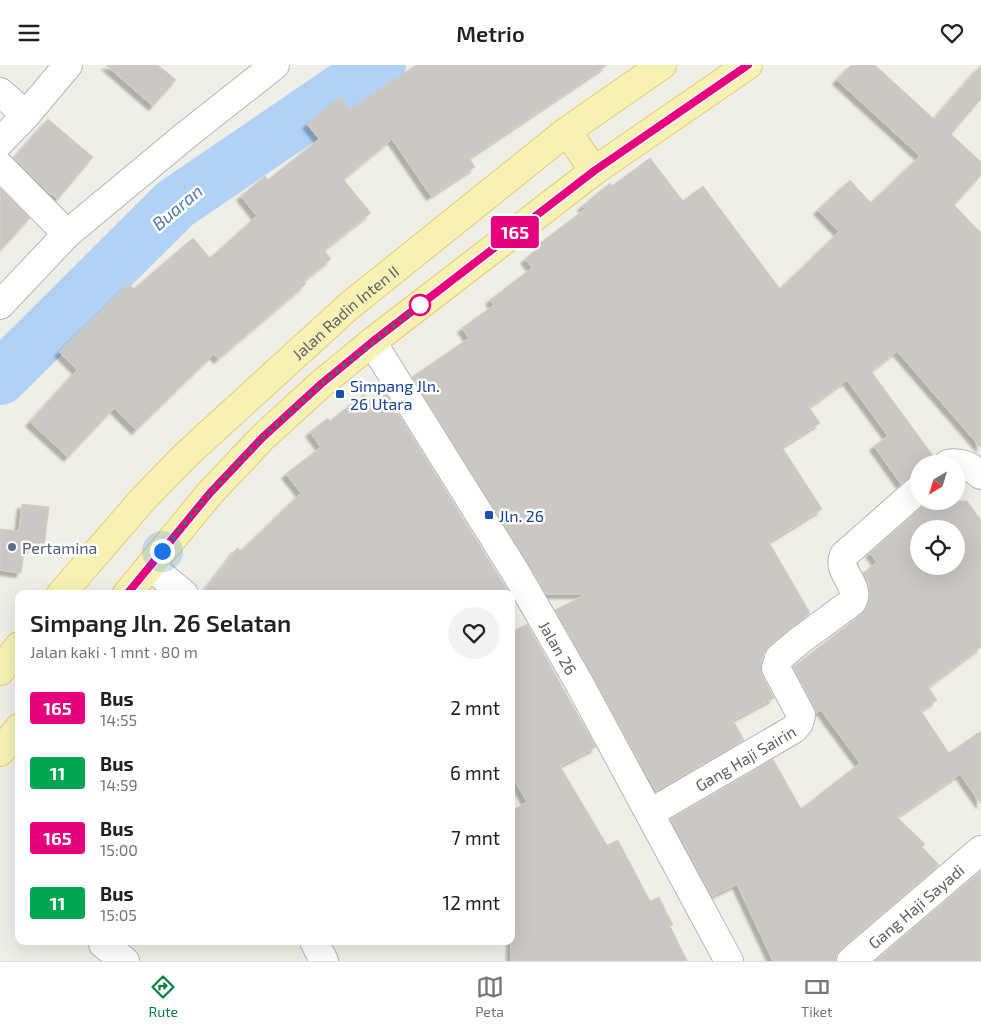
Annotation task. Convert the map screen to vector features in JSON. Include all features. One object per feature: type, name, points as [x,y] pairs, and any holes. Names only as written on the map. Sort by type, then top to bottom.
[{"type":"main road","name":"Jalan Radin Inten II","points":[[64,590],[144,499],[187,454],[349,306],[567,131],[662,65]]},
{"type":"main road","points":[[130,590],[210,493],[262,438],[321,384],[372,342],[594,171],[748,65]]},
{"type":"main road","points":[[567,131],[594,171]]},
{"type":"main road","points":[[0,671],[15,651]]},
{"type":"main road","points":[[0,752],[15,733]]},
{"type":"street","points":[[0,142],[26,115],[68,65]]},
{"type":"street","points":[[0,305],[68,233],[185,136],[275,65]]},
{"type":"street","points":[[0,92],[26,115]]},
{"type":"street","points":[[0,166],[68,233]]},
{"type":"street","name":"Jalan 26","points":[[372,342],[516,573],[578,681],[729,961]]},
{"type":"street","points":[[965,465],[971,467],[981,475]]},
{"type":"street","name":"Gang Haji Sairin","points":[[650,813],[794,729],[799,723],[801,715],[776,668],[779,658],[852,602],[855,592],[841,565],[844,555],[910,497]]},
{"type":"street","points":[[150,565],[179,590]]},
{"type":"street","name":"Gang Haji Sayadi","points":[[851,961],[981,851]]},
{"type":"street","points":[[316,945],[324,961]]},
{"type":"street","points":[[99,949],[124,961]]},
{"type":"building","points":[[106,65],[158,65],[176,80],[153,106]]},
{"type":"building","points":[[416,65],[607,65],[469,158],[475,167],[431,196],[392,139],[343,179],[371,213],[324,250],[331,259],[304,281],[306,284],[218,359],[214,354],[136,430],[114,408],[68,457],[30,422],[77,370],[59,352],[129,284],[134,289],[193,238],[210,258],[257,216],[241,196],[265,176],[268,180],[319,139],[307,124],[340,97],[350,109]]},
{"type":"building","points":[[851,65],[875,65],[934,119],[981,65],[981,99],[951,134],[981,162],[981,175],[954,205],[981,233],[981,448],[897,351],[871,371],[933,455],[910,455],[910,477],[901,484],[874,446],[888,436],[847,380],[809,407],[820,423],[782,447],[822,509],[769,542],[810,613],[769,646],[764,653],[761,664],[762,675],[774,698],[733,720],[744,740],[656,791],[555,610],[586,594],[546,594],[412,377],[469,338],[462,328],[494,305],[490,300],[532,268],[525,259],[545,243],[543,241],[585,209],[582,206],[610,183],[612,186],[650,158],[683,201],[703,186],[780,289],[839,232],[818,210],[850,180],[871,203],[920,156],[837,80]]},
{"type":"building","points":[[48,119],[93,157],[58,199],[51,195],[14,158]]},
{"type":"building","points":[[0,188],[30,218],[0,251]]},
{"type":"building","points":[[364,394],[372,404],[386,394],[508,590],[205,590],[237,548],[241,551],[301,493],[286,474],[321,447],[310,432],[328,418],[330,421]]},
{"type":"building","points":[[965,501],[967,501],[981,520],[981,647],[928,687],[937,700],[921,711],[949,753],[981,731],[981,804],[960,774],[897,817],[925,844],[922,847],[939,865],[841,949],[836,955],[836,961],[773,961],[737,884],[712,896],[671,819],[773,759],[801,809],[860,763],[821,710],[816,713],[793,667],[862,614],[867,607],[870,595],[869,585],[863,573],[877,562],[870,553],[919,510],[965,510]]},
{"type":"building","name":"Pertamina","points":[[22,504],[49,507],[44,548],[25,546],[21,573],[0,570],[0,529],[19,531]]},
{"type":"building","points":[[527,624],[596,747],[560,766],[607,845],[618,840],[650,901],[659,897],[673,925],[670,926],[687,961],[511,961],[511,945],[515,945],[515,809],[527,802],[515,781],[515,630]]},
{"type":"building","points":[[981,871],[981,961],[875,961]]},
{"type":"waterway","name":"Buaran","points":[[0,378],[175,204],[379,65]]},
{"type":"bus line","name":"165","points":[[130,590],[210,493],[262,438],[321,384],[372,342],[594,171],[748,65]]},
{"type":"place","name":"Simpang Jln. 26 Utara","points":[[340,394]]},
{"type":"place","name":"Jln. 26","points":[[489,515]]},
{"type":"place","name":"Pertamina","points":[[12,547]]},
{"type":"route","points":[[162,551],[210,493],[262,438],[321,384],[420,305]]}]
